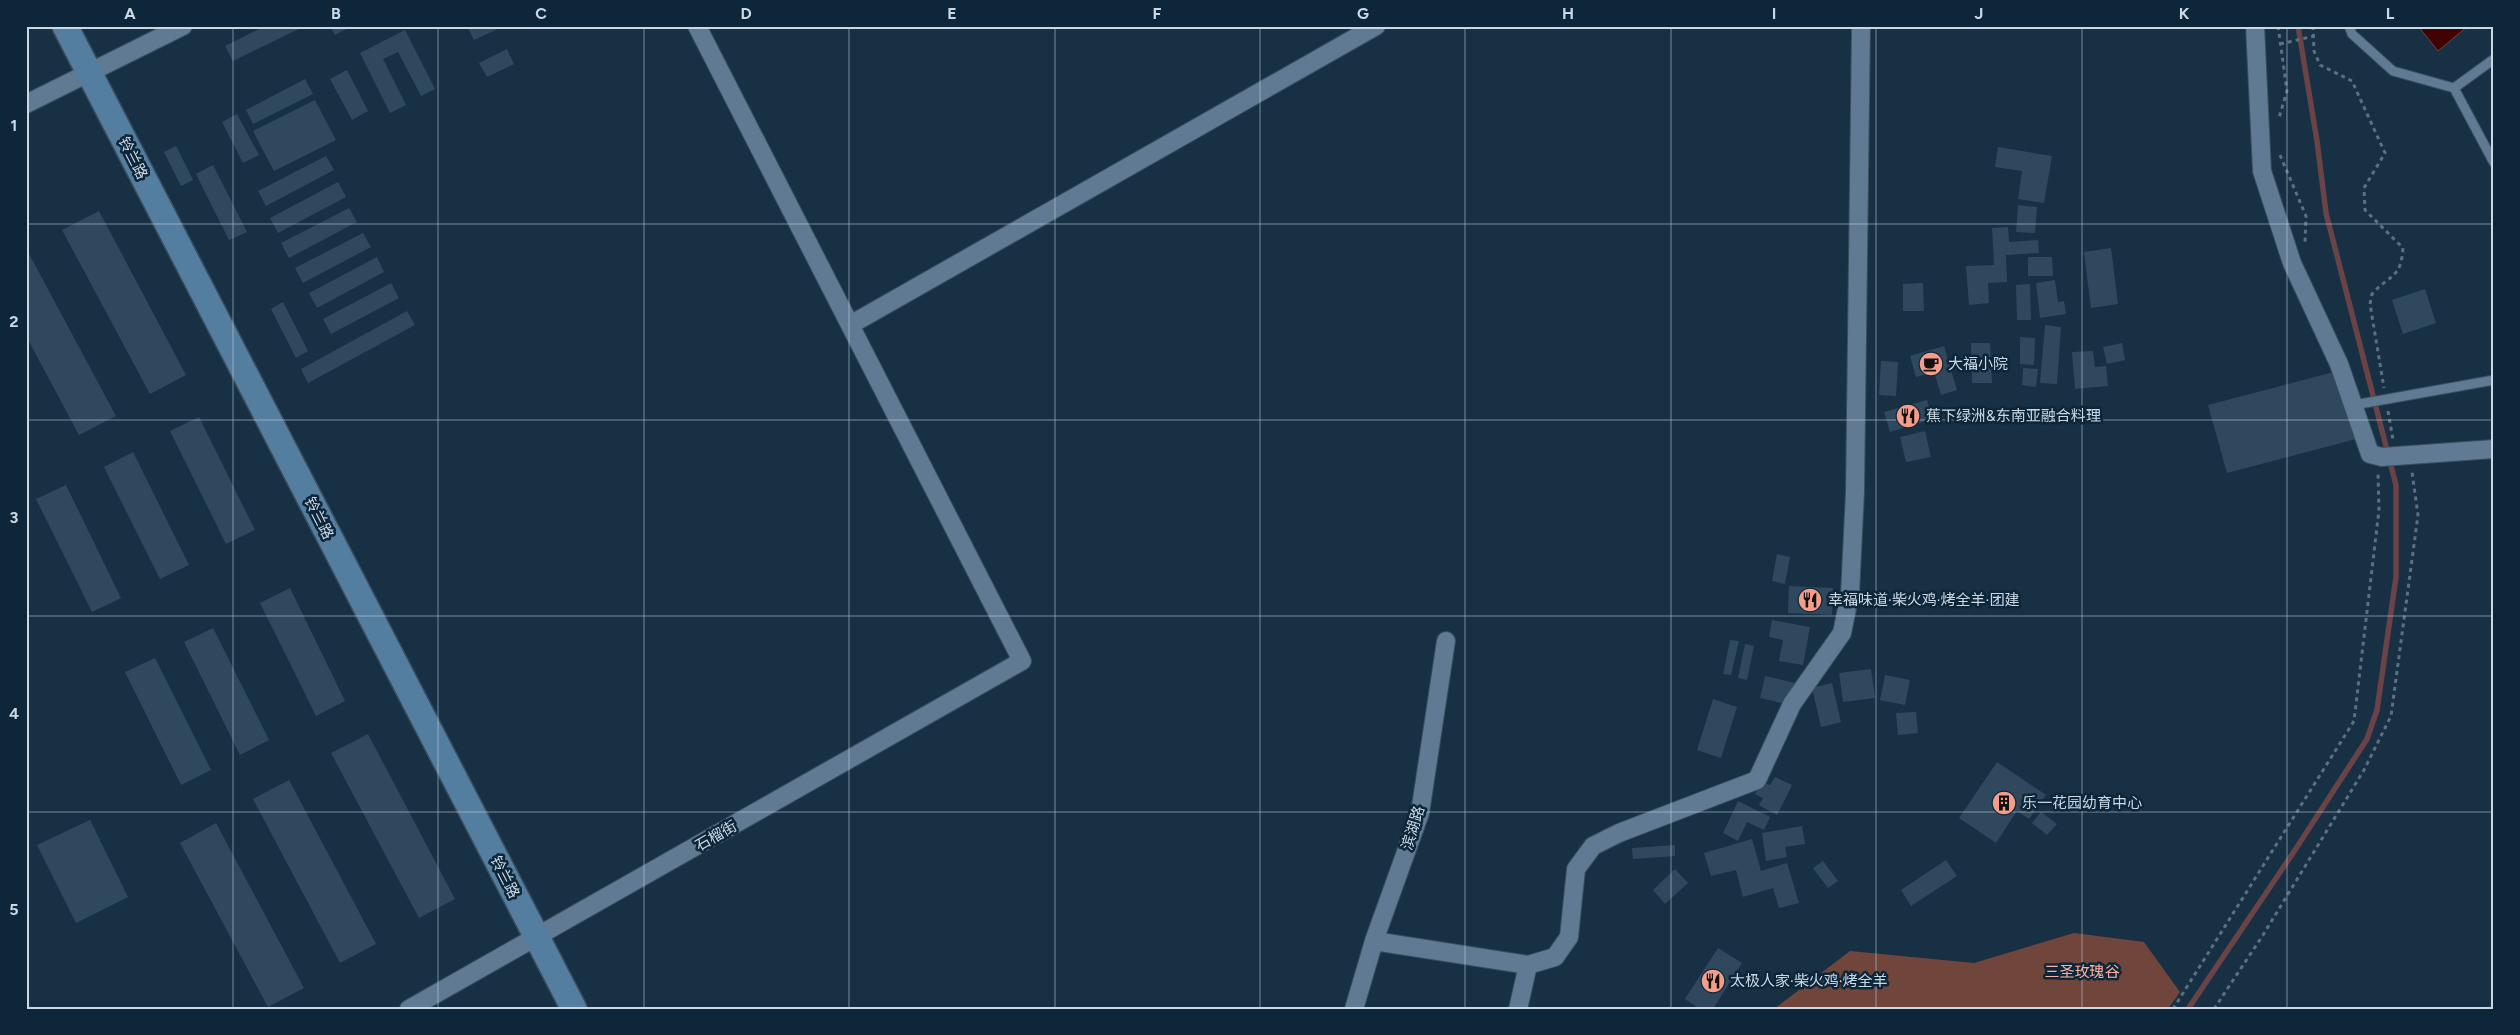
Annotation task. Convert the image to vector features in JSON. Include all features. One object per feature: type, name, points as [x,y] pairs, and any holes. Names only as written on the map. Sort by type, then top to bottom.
[{"type":"street","name":"铃兰路","points":[[65,26],[574,1009]]},
{"type":"street","points":[[26,104],[183,26]]},
{"type":"street","points":[[696,26],[850,324],[1376,26]]},
{"type":"street","points":[[1374,941],[1528,965],[1555,957],[1569,937],[1576,869],[1593,846],[1619,833],[1757,780],[1792,704],[1842,633],[1850,594],[1855,492],[1861,26]]},
{"type":"street","points":[[2255,26],[2262,172],[2292,263],[2339,364],[2360,404],[2370,454],[2380,457],[2405,456],[2494,448]]},
{"type":"street","name":"石榴街","points":[[409,1009],[1022,661],[850,324]]},
{"type":"street","name":"滨湖路","points":[[1354,1009],[1374,941],[1420,814],[1446,641]]},
{"type":"street","points":[[1518,1009],[1528,965]]},
{"type":"lane","points":[[2349,26],[2352,34],[2393,70],[2454,88],[2494,163]]},
{"type":"lane","points":[[2454,88],[2494,59]]},
{"type":"lane","points":[[2360,404],[2494,380]]},
{"type":"path","points":[[2277,124],[2287,91],[2278,26]]},
{"type":"path","points":[[2214,1009],[2263,935],[2354,786],[2391,716],[2418,515],[2405,456],[2393,440],[2384,400],[2370,304],[2372,294],[2394,276],[2402,264],[2403,248],[2365,210],[2364,188],[2385,153],[2352,81],[2320,65],[2314,51],[2313,26]]},
{"type":"path","points":[[2280,44],[2314,36]]},
{"type":"path","points":[[2277,149],[2306,216],[2304,246]]},
{"type":"path","points":[[2173,1009],[2354,721],[2379,510],[2380,457]]},
{"type":"green space","name":"三圣玫瑰谷","points":[[2074,933],[2144,942],[2180,992],[2168,1009],[1774,1009],[1850,951],[1974,963]]},
{"type":"shaded area","points":[[2418,26],[2468,26],[2438,51]]},
{"type":"building","points":[[265,26],[305,26],[233,61],[225,46]]},
{"type":"building","points":[[330,26],[352,26],[335,35]]},
{"type":"building","points":[[467,26],[495,26],[496,30],[474,40]]},
{"type":"building","points":[[405,30],[435,89],[421,96],[398,52],[383,59],[406,105],[390,113],[360,53]]},
{"type":"building","points":[[507,49],[514,64],[487,77],[479,63]]},
{"type":"building","points":[[347,70],[368,111],[352,120],[330,79]]},
{"type":"building","points":[[305,79],[313,94],[253,124],[246,110]]},
{"type":"building","points":[[315,100],[336,140],[274,171],[253,131]]},
{"type":"building","points":[[237,114],[259,155],[243,163],[222,122]]},
{"type":"building","points":[[176,146],[193,180],[181,186],[164,152]]},
{"type":"building","points":[[1998,147],[2052,156],[2044,203],[2018,199],[2022,171],[1995,167]]},
{"type":"building","points":[[326,156],[334,170],[266,206],[258,191]]},
{"type":"building","points":[[213,165],[247,232],[229,240],[196,174]]},
{"type":"building","points":[[338,182],[346,197],[278,233],[270,218]]},
{"type":"building","points":[[2018,205],[2037,207],[2035,233],[2016,232]]},
{"type":"building","points":[[349,208],[357,222],[289,258],[281,243]]},
{"type":"building","points":[[99,211],[186,375],[150,394],[62,230]]},
{"type":"building","points":[[2008,227],[2009,242],[2038,240],[2039,253],[2006,255],[2007,282],[1988,283],[1989,303],[1969,305],[1966,266],[1994,265],[1992,228]]},
{"type":"building","points":[[363,233],[371,247],[303,283],[295,268]]},
{"type":"building","points":[[2111,248],[2118,304],[2091,308],[2084,252]]},
{"type":"building","points":[[28,252],[116,416],[79,435],[26,336]]},
{"type":"building","points":[[377,257],[384,272],[317,308],[309,293]]},
{"type":"building","points":[[2028,257],[2052,257],[2053,276],[2028,276]]},
{"type":"building","points":[[2055,280],[2058,302],[2064,301],[2066,314],[2040,318],[2036,283]]},
{"type":"building","points":[[391,283],[399,298],[331,334],[323,319]]},
{"type":"building","points":[[1923,283],[1924,311],[1903,311],[1903,284]]},
{"type":"building","points":[[2030,284],[2031,320],[2017,320],[2016,285]]},
{"type":"building","points":[[2425,289],[2436,323],[2403,334],[2392,300]]},
{"type":"building","points":[[283,302],[308,351],[296,358],[271,309]]},
{"type":"building","points":[[407,311],[415,325],[308,383],[301,369]]},
{"type":"building","points":[[2045,325],[2061,327],[2057,384],[2040,383]]},
{"type":"building","points":[[2020,337],[2035,338],[2034,365],[2020,364]]},
{"type":"building","points":[[1971,343],[1990,343],[1992,383],[1972,383]]},
{"type":"building","points":[[2122,343],[2125,360],[2107,364],[2103,347]]},
{"type":"building","name":"大福小院","points":[[1944,346],[1957,390],[1941,395],[1934,372],[1916,377],[1910,356]]},
{"type":"building","points":[[2093,351],[2095,367],[2106,366],[2108,386],[2075,389],[2072,352]]},
{"type":"building","points":[[1881,361],[1898,362],[1896,396],[1879,395]]},
{"type":"building","points":[[2023,368],[2038,369],[2036,387],[2022,385]]},
{"type":"building","points":[[2338,371],[2356,439],[2227,473],[2208,405]]},
{"type":"building","name":"蕉下绿洲&东南亚融合料理","points":[[1927,400],[1933,419],[1890,432],[1884,412]]},
{"type":"building","points":[[199,417],[255,530],[226,544],[170,431]]},
{"type":"building","points":[[1925,431],[1931,457],[1906,462],[1900,437]]},
{"type":"building","points":[[133,452],[189,565],[160,579],[104,467]]},
{"type":"building","points":[[66,485],[121,598],[92,612],[36,499]]},
{"type":"building","points":[[1777,554],[1790,557],[1785,584],[1772,581]]},
{"type":"building","name":"幸福味道·柴火鸡·烤全羊·团建","points":[[1789,586],[1833,588],[1832,615],[1788,613]]},
{"type":"building","points":[[290,588],[345,701],[316,716],[260,603]]},
{"type":"building","points":[[1772,620],[1810,627],[1803,665],[1779,661],[1783,640],[1769,637]]},
{"type":"building","points":[[213,628],[269,740],[240,755],[184,642]]},
{"type":"building","points":[[1730,640],[1739,641],[1731,675],[1723,674]]},
{"type":"building","points":[[1745,644],[1754,646],[1747,680],[1738,678]]},
{"type":"building","points":[[155,658],[211,770],[181,785],[125,672]]},
{"type":"building","points":[[1871,669],[1875,698],[1843,702],[1839,673]]},
{"type":"building","points":[[1885,675],[1910,680],[1905,705],[1880,700]]},
{"type":"building","points":[[1765,676],[1795,683],[1790,705],[1760,698]]},
{"type":"building","points":[[1832,683],[1841,722],[1821,727],[1812,688]]},
{"type":"building","points":[[1713,699],[1737,707],[1721,758],[1697,750]]},
{"type":"building","points":[[1916,712],[1918,733],[1898,735],[1896,713]]},
{"type":"building","points":[[368,734],[455,899],[419,918],[331,753]]},
{"type":"building","name":"乐一花园幼育中心","points":[[1997,762],[2046,795],[2029,819],[2017,811],[1996,843],[1959,818]]},
{"type":"building","points":[[1775,777],[1792,785],[1777,815],[1759,805],[1763,798],[1755,794],[1761,782],[1770,785]]},
{"type":"building","points":[[289,780],[376,944],[340,963],[253,799]]},
{"type":"building","points":[[1738,801],[1770,817],[1764,830],[1747,822],[1738,841],[1723,833]]},
{"type":"building","points":[[2041,812],[2057,824],[2047,835],[2032,823]]},
{"type":"building","points":[[90,820],[128,897],[76,923],[37,845]]},
{"type":"building","points":[[216,823],[304,988],[268,1007],[180,843]]},
{"type":"building","points":[[1802,826],[1805,844],[1785,847],[1787,857],[1766,861],[1762,833]]},
{"type":"building","points":[[1752,839],[1761,871],[1787,863],[1799,903],[1779,908],[1773,888],[1743,897],[1736,870],[1711,876],[1704,853]]},
{"type":"building","points":[[1675,845],[1675,856],[1633,859],[1632,848]]},
{"type":"building","points":[[1946,860],[1957,876],[1911,906],[1901,890]]},
{"type":"building","points":[[1823,861],[1838,881],[1828,888],[1813,868]]},
{"type":"building","points":[[1675,869],[1688,883],[1665,904],[1653,890]]},
{"type":"building","name":"太极人家·柴火鸡·烤全羊","points":[[1718,948],[1742,963],[1713,1009],[1700,1009],[1685,999]]},
{"type":"waterway","points":[[2188,1009],[2367,739],[2377,710],[2396,577],[2396,485],[2326,213],[2317,141],[2298,26]]},
{"type":"place","name":"大福小院","points":[[1931,364]]},
{"type":"place","name":"蕉下绿洲&东南亚融合料理","points":[[1908,416]]},
{"type":"place","name":"幸福味道·柴火鸡·烤全羊·团建","points":[[1810,600]]},
{"type":"place","name":"乐一花园幼育中心","points":[[2004,803]]},
{"type":"place","name":"太极人家·柴火鸡·烤全羊","points":[[1713,981]]}]
